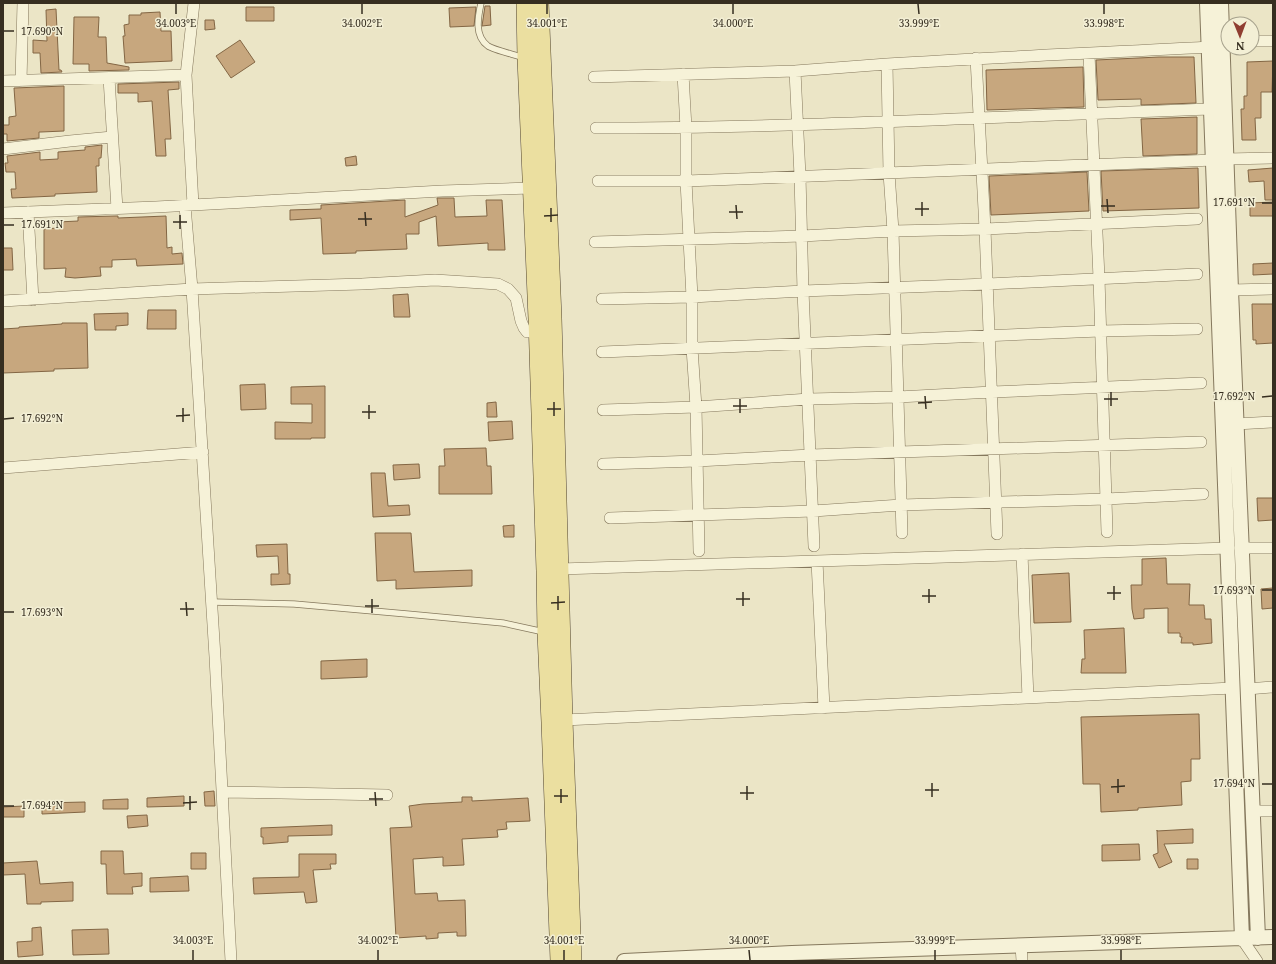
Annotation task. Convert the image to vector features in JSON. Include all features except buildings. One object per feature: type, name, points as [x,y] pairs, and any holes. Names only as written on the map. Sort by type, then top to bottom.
[{"type":"main road","points":[[525,3],[531,188],[545,331],[560,569],[573,961]]},
{"type":"main road","points":[[540,3],[545,331],[546,633],[559,961]]},
{"type":"street","points":[[21,81],[23,3]]},
{"type":"street","points":[[194,3],[186,75],[192,289],[212,602],[231,961]]},
{"type":"street","points":[[1207,3],[1212,109],[1220,160],[1231,290],[1227,355],[1236,424],[1235,548]]},
{"type":"street","points":[[1221,3],[1222,16]]},
{"type":"street","points":[[1260,41],[1273,41]]},
{"type":"street","points":[[594,77],[795,71],[976,58],[1089,54],[1209,47]]},
{"type":"street","points":[[1089,54],[1093,113],[1107,532]]},
{"type":"street","points":[[1224,56],[1220,160],[1240,688],[1242,939],[1257,961]]},
{"type":"street","points":[[976,58],[986,229],[997,534]]},
{"type":"street","points":[[887,64],[889,173],[902,533]]},
{"type":"street","points":[[795,71],[814,546]]},
{"type":"street","points":[[683,74],[686,128],[686,180],[692,297],[692,348],[696,406],[699,551]]},
{"type":"street","points":[[3,81],[186,75]]},
{"type":"street","points":[[109,78],[117,209]]},
{"type":"street","points":[[596,128],[686,128],[798,125],[1212,109]]},
{"type":"street","points":[[3,149],[112,137]]},
{"type":"street","points":[[598,181],[686,180],[1273,158]]},
{"type":"street","points":[[3,213],[117,209],[396,193],[531,188]]},
{"type":"street","points":[[28,212],[33,300]]},
{"type":"street","points":[[595,242],[986,229],[1198,219]]},
{"type":"street","points":[[602,299],[692,297],[1198,274]]},
{"type":"street","points":[[3,301],[192,289],[362,284],[435,280],[498,284],[508,289],[516,298],[524,328],[527,332],[545,331]]},
{"type":"street","points":[[1231,290],[1273,289]]},
{"type":"street","points":[[602,352],[1100,331],[1197,329]]},
{"type":"street","points":[[603,410],[809,399],[898,397],[1200,383]]},
{"type":"street","points":[[1236,424],[1273,422]]},
{"type":"street","points":[[603,464],[697,462],[811,455],[1201,442]]},
{"type":"street","points":[[3,468],[203,452]]},
{"type":"street","points":[[610,518],[813,511],[901,505],[1106,499],[1203,494]]},
{"type":"street","points":[[560,569],[1022,554],[1273,548]]},
{"type":"street","points":[[1022,554],[1028,698]]},
{"type":"street","points":[[817,561],[824,708]]},
{"type":"street","points":[[564,720],[1273,687]]},
{"type":"street","points":[[1240,688],[1253,811],[1258,938],[1257,961]]},
{"type":"street","points":[[222,792],[387,795]]},
{"type":"street","points":[[1253,811],[1273,811]]},
{"type":"street","points":[[624,961],[792,957],[1021,945],[1273,937]]},
{"type":"street","points":[[1021,945],[1022,961]]},
{"type":"lane","points":[[481,3],[478,19],[480,37],[488,46],[526,58]]},
{"type":"lane","points":[[212,602],[294,604],[400,613],[503,623],[546,633]]}]
